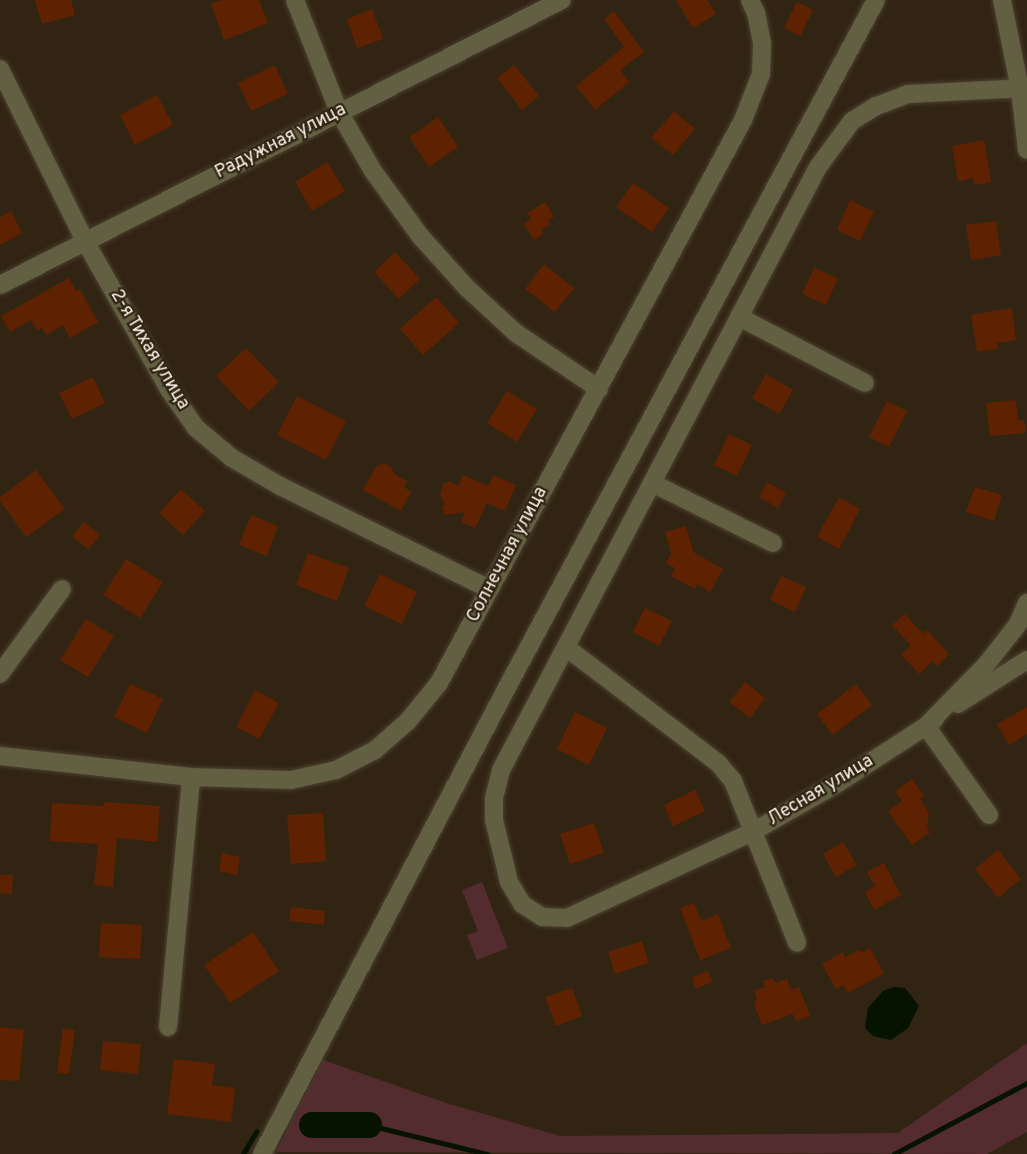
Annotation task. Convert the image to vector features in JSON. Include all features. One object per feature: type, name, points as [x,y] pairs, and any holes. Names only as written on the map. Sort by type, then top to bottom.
[{"type":"street","points":[[295,0],[339,112],[373,171],[414,228],[467,288],[516,333],[598,389]]},
{"type":"street","name":"Радужная улица","points":[[0,285],[562,0]]},
{"type":"street","name":"Солнечная улица","points":[[0,756],[191,777],[291,780],[336,770],[375,750],[408,721],[439,682],[743,120],[761,74],[762,43],[756,13],[750,0]]},
{"type":"street","points":[[262,1154],[511,680],[876,0]]},
{"type":"street","points":[[1002,0],[1024,88],[1027,150]]},
{"type":"street","name":"2-я Тихая улица","points":[[0,69],[8,104],[168,388],[196,428],[232,458],[280,486],[489,589]]},
{"type":"street","points":[[797,943],[733,782],[718,763],[567,648],[818,167],[852,121],[876,106],[908,94],[1024,88]]},
{"type":"street","points":[[739,317],[865,384]]},
{"type":"street","points":[[652,483],[773,543]]},
{"type":"street","points":[[0,674],[62,589]]},
{"type":"street","name":"Лесная улица","points":[[567,648],[501,770],[494,799],[494,820],[509,882],[522,904],[543,917],[567,918],[754,831],[838,783],[926,726],[985,666],[1018,624],[1027,603]]},
{"type":"street","points":[[989,815],[926,726],[1027,660]]},
{"type":"street","points":[[168,1027],[191,777]]},
{"type":"shaded area","points":[[482,882],[508,948],[477,960],[467,935],[478,931],[462,890]]},
{"type":"shaded area","points":[[894,987],[905,988],[919,1006],[908,1028],[891,1040],[873,1036],[865,1028],[868,1008],[883,991]]},
{"type":"shaded area","points":[[1027,1043],[1027,1132],[987,1154],[276,1152],[323,1060],[446,1103],[560,1136],[898,1133]]},
{"type":"building","points":[[35,0],[71,0],[75,15],[42,24]]},
{"type":"building","points":[[222,0],[259,0],[268,23],[224,40],[211,4]]},
{"type":"building","points":[[676,0],[707,0],[716,14],[693,28]]},
{"type":"building","points":[[797,2],[813,10],[800,36],[784,28]]},
{"type":"building","points":[[372,9],[383,39],[357,48],[347,19]]},
{"type":"building","points":[[614,11],[644,52],[620,70],[629,82],[595,110],[576,86],[624,47],[604,19]]},
{"type":"building","points":[[275,65],[288,94],[251,111],[238,83]]},
{"type":"building","points":[[514,65],[539,96],[522,110],[497,78]]},
{"type":"building","points":[[157,95],[173,125],[135,145],[120,115]]},
{"type":"building","points":[[674,111],[695,129],[673,155],[651,138]]},
{"type":"building","points":[[438,117],[458,147],[429,167],[409,137]]},
{"type":"building","points":[[984,140],[991,182],[974,185],[973,178],[958,181],[952,146]]},
{"type":"building","points":[[327,162],[345,191],[312,211],[295,182]]},
{"type":"building","points":[[633,183],[669,208],[652,232],[616,207]]},
{"type":"building","points":[[850,200],[874,212],[860,241],[837,230]]},
{"type":"building","points":[[545,202],[554,217],[548,220],[551,224],[541,230],[543,234],[534,240],[524,224],[531,219],[527,213]]},
{"type":"building","points":[[11,211],[22,233],[0,245],[0,217]]},
{"type":"building","points":[[996,221],[1001,255],[971,260],[966,225]]},
{"type":"building","points":[[395,252],[420,279],[399,299],[374,272]]},
{"type":"building","points":[[544,264],[574,288],[555,312],[525,289]]},
{"type":"building","points":[[814,268],[838,278],[826,305],[802,294]]},
{"type":"building","points":[[69,278],[76,291],[80,289],[98,322],[70,338],[63,325],[46,335],[42,328],[37,331],[31,320],[10,332],[1,316]]},
{"type":"building","points":[[436,297],[459,323],[423,355],[400,329]]},
{"type":"building","points":[[1012,308],[1016,340],[997,343],[998,349],[977,352],[971,315]]},
{"type":"building","points":[[246,348],[279,382],[249,411],[216,376]]},
{"type":"building","points":[[766,374],[793,390],[779,414],[752,398]]},
{"type":"building","points":[[93,377],[105,403],[72,419],[59,393]]},
{"type":"building","points":[[507,391],[537,409],[517,442],[487,423]]},
{"type":"building","points":[[297,396],[346,421],[326,460],[277,435]]},
{"type":"building","points":[[1016,400],[1018,421],[1024,420],[1026,433],[990,436],[986,403]]},
{"type":"building","points":[[887,401],[907,411],[889,447],[869,437]]},
{"type":"building","points":[[729,434],[752,445],[737,476],[714,465]]},
{"type":"building","points":[[384,463],[391,467],[394,474],[407,481],[404,487],[411,492],[401,511],[363,490],[377,466]]},
{"type":"building","points":[[36,470],[65,509],[26,537],[0,501],[0,497]]},
{"type":"building","points":[[463,475],[488,486],[493,475],[516,485],[505,511],[487,503],[475,528],[461,522],[465,512],[445,515],[442,508],[445,503],[440,495],[443,484],[449,481],[458,486]]},
{"type":"building","points":[[767,482],[786,493],[778,508],[759,497]]},
{"type":"building","points":[[975,487],[1002,495],[994,521],[966,512]]},
{"type":"building","points":[[181,489],[205,511],[183,535],[159,513]]},
{"type":"building","points":[[839,497],[860,509],[839,549],[817,537]]},
{"type":"building","points":[[251,515],[278,526],[267,556],[239,545]]},
{"type":"building","points":[[84,522],[100,535],[88,549],[72,536]]},
{"type":"building","points":[[686,526],[693,552],[723,569],[710,592],[697,584],[695,589],[671,576],[675,568],[666,563],[671,554],[665,532]]},
{"type":"building","points":[[308,553],[349,568],[337,601],[296,585]]},
{"type":"building","points":[[126,559],[163,582],[140,618],[103,595]]},
{"type":"building","points":[[380,574],[417,592],[402,624],[364,606]]},
{"type":"building","points":[[781,576],[806,587],[795,612],[770,600]]},
{"type":"building","points":[[645,608],[672,621],[659,646],[633,632]]},
{"type":"building","points":[[905,614],[923,634],[927,630],[949,654],[937,666],[932,661],[919,674],[901,655],[911,645],[892,625]]},
{"type":"building","points":[[86,619],[114,636],[88,677],[60,660]]},
{"type":"building","points":[[745,682],[765,698],[750,718],[729,702]]},
{"type":"building","points":[[130,684],[163,699],[147,733],[114,717]]},
{"type":"building","points":[[856,684],[872,705],[833,735],[817,714]]},
{"type":"building","points":[[255,690],[279,703],[259,739],[236,727]]},
{"type":"building","points":[[1027,707],[1027,734],[1009,745],[997,724]]},
{"type":"building","points":[[575,712],[607,728],[589,765],[557,749]]},
{"type":"building","points":[[912,779],[924,796],[920,798],[929,814],[927,827],[930,833],[912,845],[888,811],[902,801],[895,791]]},
{"type":"building","points":[[695,790],[705,811],[673,826],[664,805]]},
{"type":"building","points":[[104,802],[160,806],[157,842],[117,838],[113,887],[94,885],[98,844],[50,841],[52,803],[104,806]]},
{"type":"building","points":[[323,813],[326,861],[291,864],[287,815]]},
{"type":"building","points":[[594,823],[604,853],[570,864],[560,834]]},
{"type":"building","points":[[843,842],[857,865],[836,877],[823,854]]},
{"type":"building","points":[[998,850],[1021,879],[998,898],[975,869]]},
{"type":"building","points":[[222,853],[240,857],[237,875],[219,871]]},
{"type":"building","points":[[884,863],[901,895],[874,910],[865,892],[875,886],[867,872]]},
{"type":"building","points":[[0,875],[13,875],[12,894],[0,893]]},
{"type":"building","points":[[694,903],[701,921],[718,914],[731,948],[700,960],[680,908]]},
{"type":"building","points":[[291,907],[325,911],[324,925],[289,921]]},
{"type":"building","points":[[101,923],[142,925],[140,959],[99,957]]},
{"type":"building","points":[[253,932],[279,971],[230,1003],[204,965]]},
{"type":"building","points":[[642,941],[649,963],[615,974],[608,952]]},
{"type":"building","points":[[870,948],[884,973],[848,993],[843,985],[836,989],[822,964],[843,952],[845,957],[858,950],[863,952]]},
{"type":"building","points":[[708,971],[712,982],[696,989],[692,977]]},
{"type":"building","points":[[773,978],[775,983],[787,979],[791,990],[799,987],[810,1016],[796,1021],[793,1014],[762,1025],[754,1004],[757,998],[754,991],[765,987],[763,981]]},
{"type":"building","points":[[572,988],[582,1016],[556,1026],[545,997]]},
{"type":"building","points":[[0,1027],[24,1030],[19,1081],[0,1080]]},
{"type":"building","points":[[63,1028],[75,1030],[69,1074],[57,1073]]},
{"type":"building","points":[[103,1041],[141,1044],[138,1074],[100,1070]]},
{"type":"building","points":[[174,1059],[215,1064],[212,1085],[235,1088],[231,1122],[167,1114]]},
{"type":"waterway","points":[[894,1154],[1027,1083]]},
{"type":"waterway","points":[[312,1125],[369,1125]]},
{"type":"waterway","points":[[369,1125],[487,1154]]},
{"type":"waterway","points":[[243,1154],[256,1132]]}]
